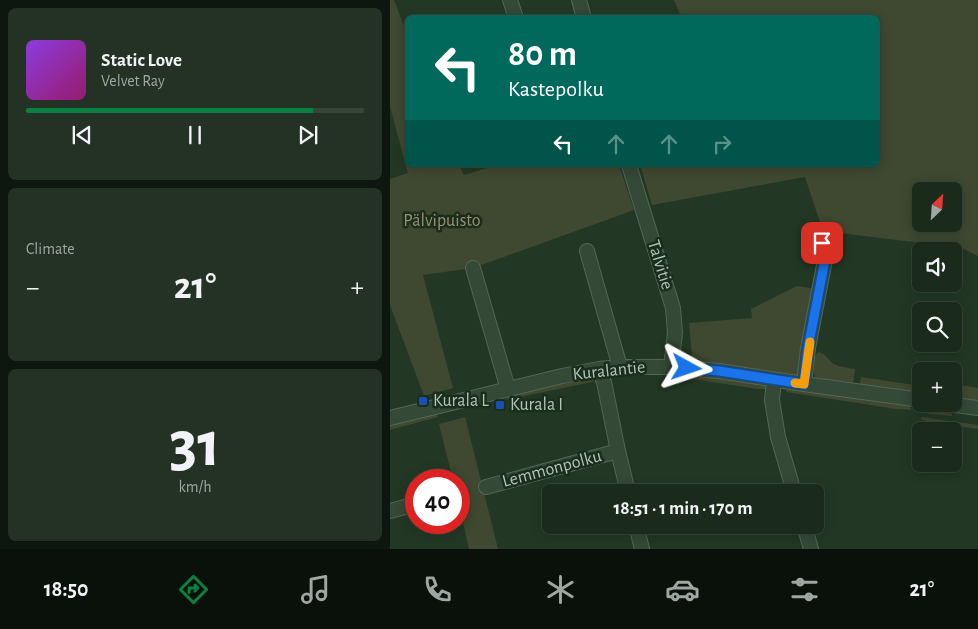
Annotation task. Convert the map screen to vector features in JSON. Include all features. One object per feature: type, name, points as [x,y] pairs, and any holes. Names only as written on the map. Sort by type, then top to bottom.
[{"type":"street","points":[[510,0],[515,15]]},
{"type":"street","points":[[579,0],[583,15]]},
{"type":"street","name":"Talvitie","points":[[630,167],[673,308],[675,333],[672,367]]},
{"type":"street","points":[[804,384],[808,348],[825,260],[825,251],[822,243]]},
{"type":"street","points":[[587,251],[620,367]]},
{"type":"street","points":[[473,268],[508,389]]},
{"type":"street","name":"Kuralantie","points":[[390,418],[508,389],[599,369],[620,367],[672,367],[719,371],[912,399]]},
{"type":"street","points":[[599,369],[604,382],[626,484]]},
{"type":"street","points":[[774,380],[772,400],[778,437],[792,484]]},
{"type":"street","points":[[962,406],[978,408]]},
{"type":"street","name":"Lemmonpolku","points":[[486,487],[618,451]]},
{"type":"street","points":[[390,510],[405,507]]},
{"type":"street","points":[[638,534],[642,549]]},
{"type":"street","points":[[807,534],[811,549]]},
{"type":"green space","name":"Pälvipuisto","points":[[390,0],[394,0],[405,29],[405,162],[390,107]]},
{"type":"green space","points":[[674,0],[978,0],[978,256],[962,248],[962,242],[913,242],[823,231],[805,177],[652,205],[641,167],[880,167],[880,15],[680,15]]},
{"type":"green space","name":"Pälvipuisto","points":[[406,167],[460,167],[464,175],[490,167],[620,167],[634,210],[473,268],[423,275],[453,388],[424,396],[390,305],[390,179],[408,173]]},
{"type":"green space","points":[[797,286],[815,289],[802,376],[696,361],[692,357],[689,323],[752,318],[751,309]]},
{"type":"green space","points":[[818,352],[825,355],[834,364],[855,369],[853,384],[822,381],[815,377],[813,361]]},
{"type":"green space","points":[[691,375],[759,384],[767,387],[765,389],[758,389],[692,379]]},
{"type":"green space","points":[[592,377],[594,380],[592,382],[505,400],[532,388]]},
{"type":"green space","points":[[861,377],[912,385],[912,394],[862,386],[860,383]]},
{"type":"green space","points":[[962,385],[978,388],[978,402],[962,400]]},
{"type":"green space","points":[[792,388],[904,404],[912,410],[786,392],[787,389]]},
{"type":"green space","points":[[923,412],[950,412],[952,416]]},
{"type":"green space","points":[[434,413],[438,417],[390,430],[390,424]]},
{"type":"green space","points":[[465,417],[498,549],[469,549],[466,534],[470,534],[470,469],[450,469],[439,424]]},
{"type":"green space","points":[[921,417],[957,422],[929,422],[921,419]]},
{"type":"green space","points":[[962,423],[978,425],[978,429],[962,427]]},
{"type":"slow traffic","points":[[795,383],[804,384],[810,342]]},
{"type":"place","name":"Kurala L","points":[[423,401]]},
{"type":"place","name":"Kurala I","points":[[500,405]]},
{"type":"route","points":[[687,368],[804,384],[808,348],[825,260],[825,251],[822,243]]}]
